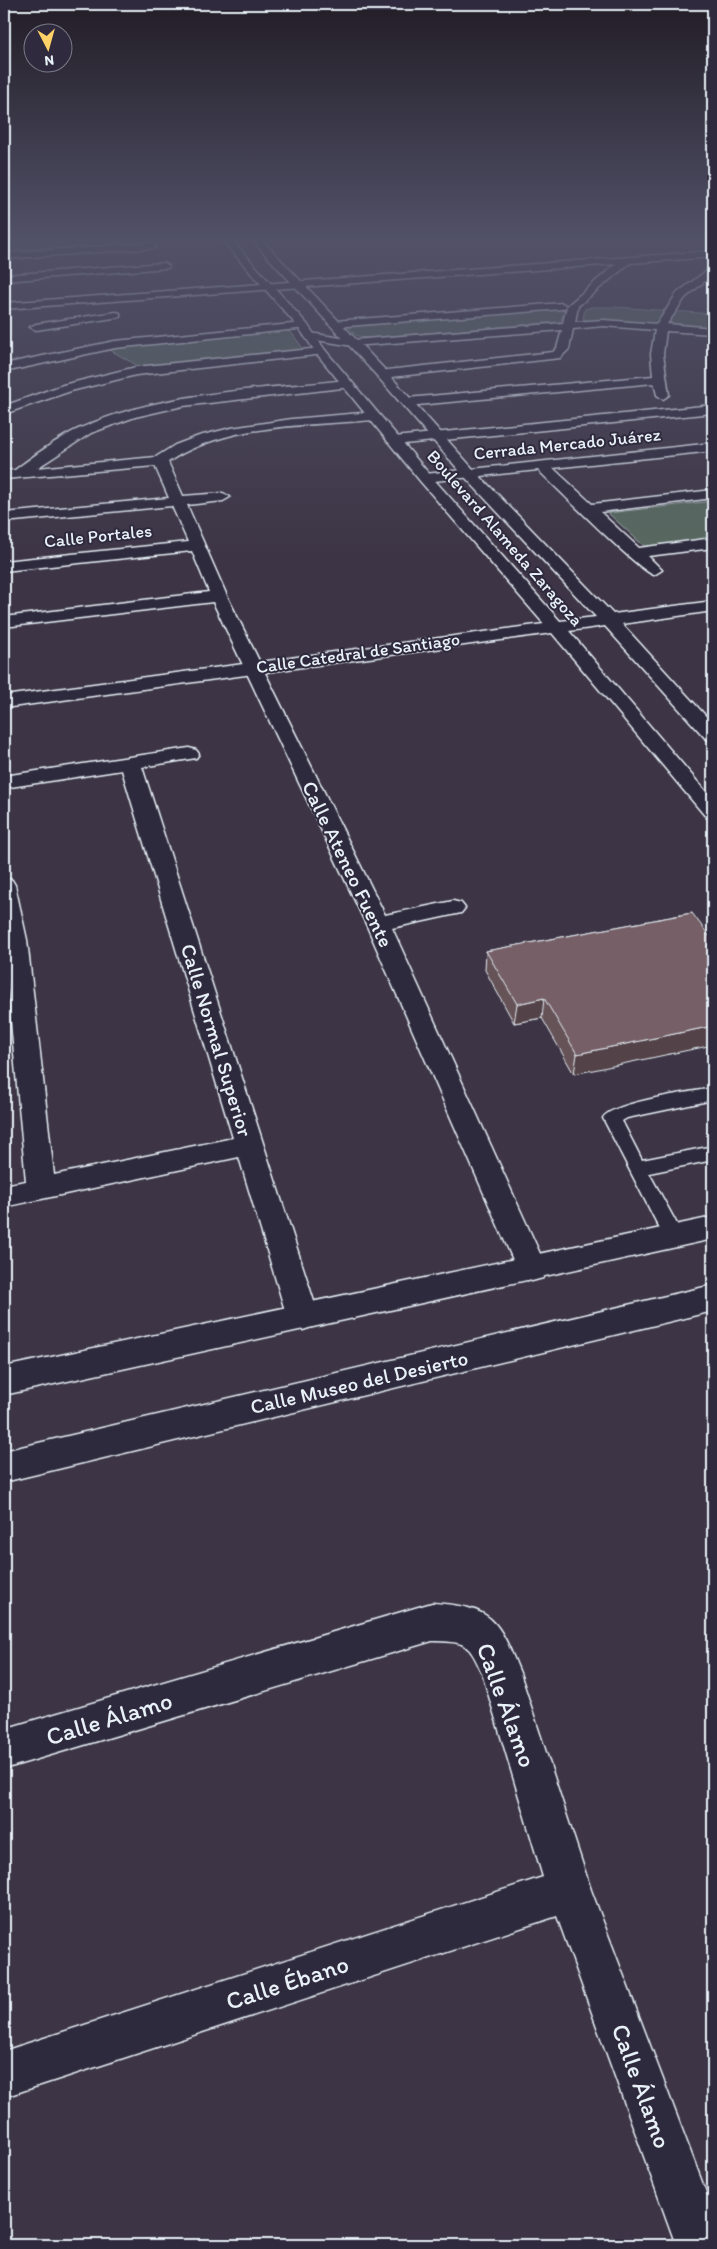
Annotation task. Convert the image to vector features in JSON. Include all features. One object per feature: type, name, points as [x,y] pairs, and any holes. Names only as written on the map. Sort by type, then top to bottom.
[{"type":"street","points":[[79,346],[136,371]]},
{"type":"street","points":[[4,368],[86,349],[111,346]]},
{"type":"street","name":"Boulevard Alameda Zaragoza","points":[[317,346],[425,478],[556,627],[713,813]]},
{"type":"street","name":"Boulevard Alameda Zaragoza","points":[[355,346],[713,735]]},
{"type":"street","points":[[382,374],[556,355],[564,346]]},
{"type":"street","points":[[659,346],[659,378],[668,414]]},
{"type":"street","points":[[4,410],[68,388],[136,371],[321,352]]},
{"type":"street","points":[[408,402],[659,378]]},
{"type":"street","points":[[10,474],[86,430],[131,414],[183,402],[347,384]]},
{"type":"street","points":[[394,440],[713,409]]},
{"type":"street","points":[[10,474],[160,461],[185,445],[219,435],[260,428],[373,416]]},
{"type":"street","name":"Cerrada Mercado Juárez","points":[[425,478],[713,448]]},
{"type":"street","name":"Calle Ateneo Fuente","points":[[160,461],[219,596],[378,924],[532,1269]]},
{"type":"street","points":[[542,466],[654,570]]},
{"type":"street","points":[[588,509],[713,494]]},
{"type":"street","points":[[4,518],[223,497]]},
{"type":"street","points":[[636,553],[713,542]]},
{"type":"street","name":"Calle Portales","points":[[4,566],[197,546]]},
{"type":"street","points":[[4,622],[219,596]]},
{"type":"street","name":"Calle Catedral de Santiago","points":[[4,702],[713,606]]},
{"type":"street","points":[[4,782],[189,754]]},
{"type":"street","name":"Calle Normal Superior","points":[[130,762],[304,1317]]},
{"type":"street","points":[[4,885],[15,940],[41,1188]]},
{"type":"street","points":[[378,924],[453,908]]},
{"type":"street","points":[[4,1196],[249,1146]]},
{"type":"street","points":[[4,1381],[532,1269],[713,1228]]},
{"type":"street","name":"Calle Museo del Desierto","points":[[4,1467],[713,1298]]},
{"type":"street","name":"Calle Álamo","points":[[4,1749],[432,1622],[456,1623],[478,1631],[492,1652],[569,1890],[701,2245]]},
{"type":"street","name":"Calle Ébano","points":[[4,2074],[569,1890]]},
{"type":"lane","points":[[674,1237],[612,1118],[622,1112],[713,1094]]},
{"type":"lane","points":[[637,1168],[713,1153]]},
{"type":"green space","points":[[301,346],[305,351],[140,367],[110,350],[116,347]]},
{"type":"green space","points":[[713,501],[713,539],[645,547],[608,513]]},
{"type":"building","points":[[692,913],[713,941],[713,1026],[577,1054],[544,998],[517,1004],[486,951]]}]
